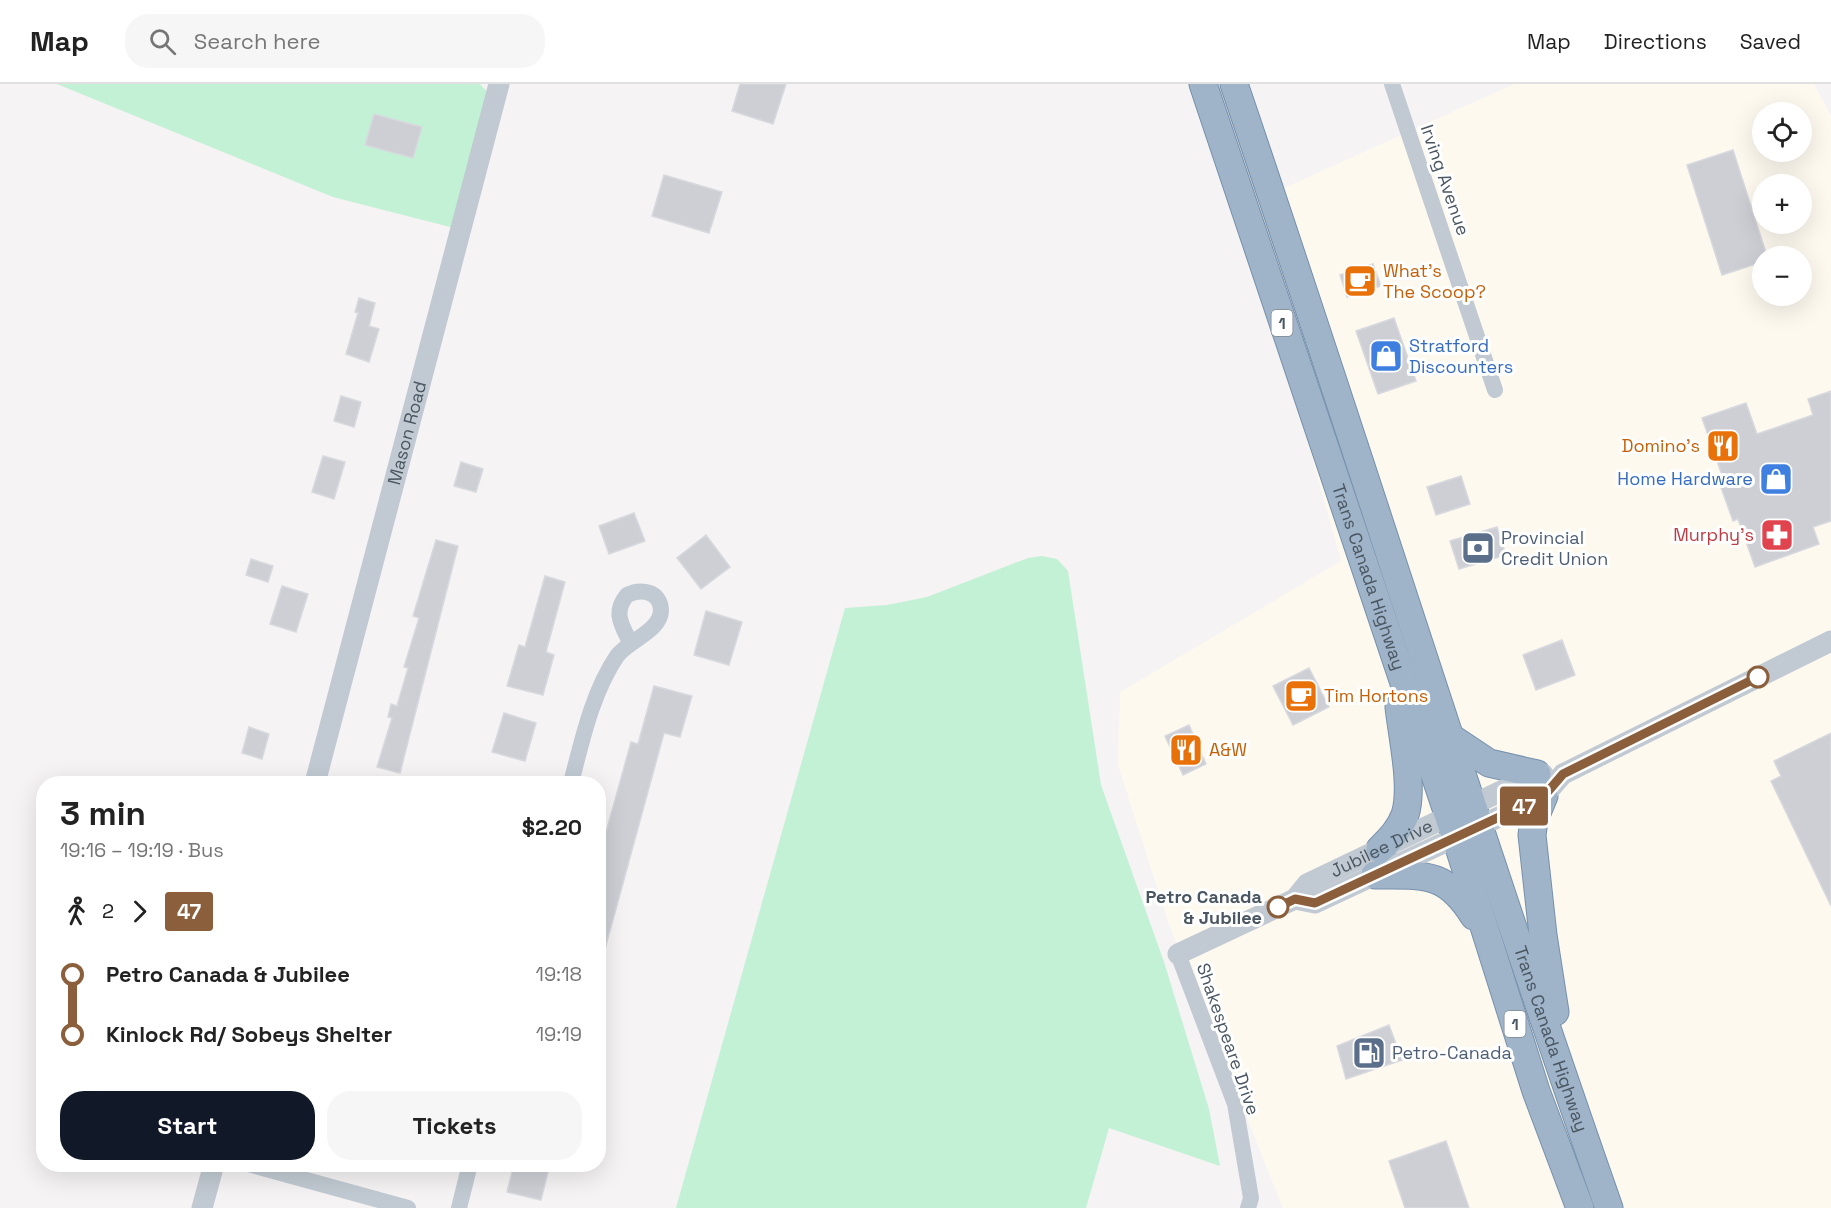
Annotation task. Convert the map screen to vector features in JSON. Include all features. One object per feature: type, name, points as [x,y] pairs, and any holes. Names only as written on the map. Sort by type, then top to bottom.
[{"type":"highway","name":"Trans Canada Highway","points":[[1203,84],[1452,828],[1536,1091],[1580,1208]]},
{"type":"highway","name":"Trans Canada Highway","points":[[1234,84],[1337,388],[1476,816],[1609,1208]]},
{"type":"highway","points":[[1395,661],[1407,794],[1405,814],[1378,862],[1441,882],[1460,893],[1487,937]]},
{"type":"highway","points":[[1450,737],[1489,763],[1548,782],[1534,820],[1532,835],[1543,935],[1569,1094]]},
{"type":"street","name":"Mason Road","points":[[317,776],[499,84]]},
{"type":"street","name":"Irving Avenue","points":[[1392,84],[1495,390]]},
{"type":"street","name":"Jubilee Drive","points":[[1178,954],[1295,899],[1307,884],[1378,862],[1452,828],[1831,641]]},
{"type":"street","points":[[573,776],[593,708],[609,670],[630,642]]},
{"type":"street","name":"Shakespeare Drive","points":[[1178,954],[1235,1104],[1251,1198],[1248,1208]]},
{"type":"street","points":[[202,1208],[212,1172]]},
{"type":"street","points":[[277,1172],[408,1208]]},
{"type":"street","points":[[459,1208],[468,1172]]},
{"type":"shaded area","points":[[1514,84],[1814,84],[1831,115],[1831,1208],[1283,1208],[1168,922],[1118,765],[1120,692],[1341,561],[1242,207]]},
{"type":"green space","points":[[57,84],[480,84],[489,94],[454,228],[333,197]]},
{"type":"green space","points":[[1042,556],[1057,559],[1068,571],[1101,785],[1164,962],[1209,1109],[1220,1166],[1109,1128],[1086,1208],[676,1208],[845,608],[887,605],[927,597],[1028,558]]},
{"type":"building","points":[[740,84],[786,84],[773,124],[732,111]]},
{"type":"building","points":[[374,114],[422,127],[413,158],[365,145]]},
{"type":"building","points":[[1733,150],[1752,209],[1752,234],[1760,234],[1764,246],[1752,246],[1752,265],[1722,275],[1687,165]]},
{"type":"building","points":[[664,175],[722,192],[709,233],[652,216]]},
{"type":"building","name":"What's The Scoop?","points":[[1373,264],[1381,286],[1347,297],[1340,275]]},
{"type":"building","points":[[359,298],[375,303],[369,326],[379,329],[369,362],[346,354],[358,313],[355,312]]},
{"type":"building","name":"Stratford Discounters","points":[[1394,318],[1416,381],[1378,394],[1356,331]]},
{"type":"building","name":"Home Hardware","points":[[1831,391],[1831,521],[1813,527],[1819,544],[1755,567],[1738,519],[1733,521],[1718,479],[1723,478],[1702,418],[1746,403],[1757,434],[1813,415],[1808,399]]},
{"type":"building","points":[[341,396],[361,402],[354,427],[334,421]]},
{"type":"building","points":[[323,456],[345,462],[334,499],[312,492]]},
{"type":"building","points":[[461,462],[483,469],[476,492],[454,486]]},
{"type":"building","points":[[1461,476],[1470,504],[1436,515],[1427,487]]},
{"type":"building","points":[[634,513],[645,541],[609,554],[599,526]]},
{"type":"building","name":"Provincial Credit Union","points":[[1497,527],[1506,555],[1459,569],[1450,541]]},
{"type":"building","points":[[706,535],[730,567],[701,589],[677,558]]},
{"type":"building","points":[[436,540],[458,546],[400,773],[377,767],[392,718],[388,717],[391,704],[397,706],[408,668],[404,667],[419,618],[413,616]]},
{"type":"building","points":[[251,559],[273,566],[268,582],[246,575]]},
{"type":"building","points":[[545,576],[565,582],[546,652],[554,655],[543,695],[507,686],[519,645],[525,647]]},
{"type":"building","points":[[282,586],[308,594],[296,632],[270,624]]},
{"type":"building","points":[[706,611],[742,622],[729,665],[694,655]]},
{"type":"building","points":[[1562,640],[1575,675],[1536,690],[1523,655]]},
{"type":"building","name":"Tim Hortons","points":[[1309,668],[1329,707],[1293,725],[1273,686]]},
{"type":"building","points":[[654,686],[692,696],[680,737],[664,733],[606,945],[606,832],[631,742],[638,744]]},
{"type":"building","points":[[504,713],[536,723],[525,761],[492,752]]},
{"type":"building","name":"A&W","points":[[1189,725],[1206,764],[1183,775],[1165,736]]},
{"type":"building","points":[[249,727],[269,734],[262,759],[242,753]]},
{"type":"building","points":[[1831,733],[1831,906],[1771,781],[1781,776],[1774,761]]},
{"type":"building","name":"Petro-Canada","points":[[1389,1025],[1402,1060],[1346,1079],[1337,1046]]},
{"type":"building","points":[[1446,1141],[1469,1208],[1405,1208],[1389,1161]]},
{"type":"building","points":[[512,1172],[548,1172],[541,1200],[507,1192]]},
{"type":"bus line","name":"47","points":[[1278,907],[1295,899],[1315,903],[1498,819],[1544,796],[1563,774],[1758,677]]},
{"type":"place","name":"What's The Scoop?","points":[[1360,281]]},
{"type":"place","name":"Stratford Discounters","points":[[1386,356]]},
{"type":"place","name":"Domino's","points":[[1723,446]]},
{"type":"place","name":"Home Hardware","points":[[1776,479]]},
{"type":"place","name":"Murphy’s","points":[[1777,535]]},
{"type":"place","name":"Provincial Credit Union","points":[[1478,548]]},
{"type":"place","name":"Tim Hortons","points":[[1301,696]]},
{"type":"place","name":"A&W","points":[[1186,750]]},
{"type":"place","name":"Petro Canada & Jubilee","points":[[1278,907]]},
{"type":"place","name":"Petro-Canada","points":[[1369,1053]]}]
